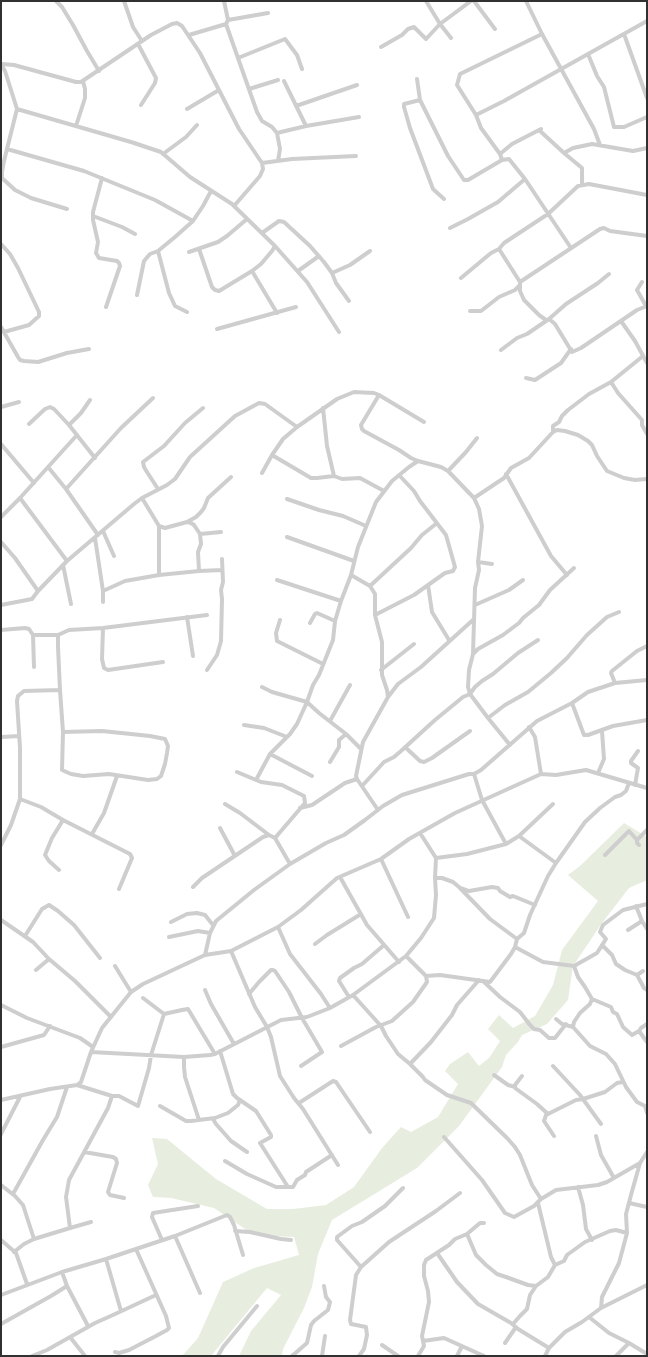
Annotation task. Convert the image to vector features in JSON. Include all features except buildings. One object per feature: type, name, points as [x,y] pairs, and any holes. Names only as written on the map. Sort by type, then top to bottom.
[{"type":"street","points":[[56,1],[73,24],[99,71]]},
{"type":"street","points":[[124,1],[133,27],[142,41]]},
{"type":"street","points":[[224,1],[227,22],[257,112],[262,121],[272,127],[277,133],[280,149],[278,161]]},
{"type":"street","points":[[426,1],[440,24],[452,38]]},
{"type":"street","points":[[381,47],[414,27],[426,40],[440,24],[473,1],[494,29]]},
{"type":"street","points":[[526,1],[594,130],[600,145]]},
{"type":"street","points":[[189,35],[227,22],[268,13]]},
{"type":"street","points":[[476,115],[647,22]]},
{"type":"street","points":[[1,64],[14,65],[76,82],[83,81],[142,41],[172,24],[177,23],[182,26],[200,53],[239,129],[262,163],[263,169],[260,176],[234,206]]},
{"type":"street","points":[[502,160],[500,154],[481,128],[476,115],[457,85],[460,74],[542,34]]},
{"type":"street","points":[[624,34],[647,98]]},
{"type":"street","points":[[238,58],[285,38],[297,55],[302,68]]},
{"type":"street","points":[[138,44],[156,78],[155,83],[141,105]]},
{"type":"street","points":[[588,54],[604,87],[614,127],[624,127],[647,117]]},
{"type":"street","points":[[1,64],[18,109],[7,149],[2,178],[15,190],[30,198],[67,209]]},
{"type":"street","points":[[417,79],[420,100],[448,156],[464,180],[468,180],[502,160],[509,159],[525,179],[571,248]]},
{"type":"street","points":[[249,89],[278,80]]},
{"type":"street","points":[[76,126],[85,98],[83,81]]},
{"type":"street","points":[[284,81],[306,126]]},
{"type":"street","points":[[296,106],[357,85]]},
{"type":"street","points":[[187,110],[219,90]]},
{"type":"street","points":[[420,100],[404,104],[404,107],[433,189],[444,199]]},
{"type":"street","points":[[18,109],[150,148],[163,154],[190,177],[234,206],[275,246],[298,271],[319,300],[338,332]]},
{"type":"street","points":[[277,133],[359,117]]},
{"type":"street","points":[[163,154],[186,137],[197,125]]},
{"type":"street","points":[[500,154],[512,144],[540,129],[582,168],[582,184]]},
{"type":"street","points":[[564,153],[573,148],[592,144],[633,151],[647,148]]},
{"type":"street","points":[[7,149],[102,178],[155,200],[193,221]]},
{"type":"street","points":[[262,163],[292,159],[356,156]]},
{"type":"street","points":[[102,178],[93,216],[98,236],[96,253],[99,258],[119,263],[106,307]]},
{"type":"street","points":[[450,228],[468,220],[498,202],[525,179]]},
{"type":"street","points":[[461,278],[504,243],[548,214],[575,188],[582,184],[647,195]]},
{"type":"street","points":[[137,295],[144,261],[150,254],[158,251],[193,221],[211,191]]},
{"type":"street","points":[[93,216],[135,234]]},
{"type":"street","points":[[189,252],[218,242],[247,219]]},
{"type":"street","points":[[262,233],[279,221],[284,222],[319,256],[332,273],[336,283],[349,302]]},
{"type":"street","points":[[470,311],[482,311],[502,295],[515,290],[520,284],[571,248],[604,228],[610,231],[647,236]]},
{"type":"street","points":[[1,244],[10,254],[18,268],[39,312],[39,316],[29,325],[4,332]]},
{"type":"street","points":[[198,249],[212,287],[218,291],[252,271],[275,246]]},
{"type":"street","points":[[499,249],[520,284],[520,291],[527,304],[539,316],[555,324],[572,352],[646,306],[637,290],[642,282]]},
{"type":"street","points":[[158,251],[169,294],[175,306],[187,312]]},
{"type":"street","points":[[332,273],[350,265],[370,251]]},
{"type":"street","points":[[298,271],[319,256]]},
{"type":"street","points":[[252,271],[277,313]]},
{"type":"street","points":[[501,350],[517,338],[548,320],[566,304],[609,274]]},
{"type":"street","points":[[515,290],[520,291]]},
{"type":"street","points":[[218,329],[296,307]]},
{"type":"street","points":[[621,321],[647,363]]},
{"type":"street","points":[[1,327],[20,360],[38,362],[67,353],[89,349]]},
{"type":"street","points":[[526,378],[535,380],[561,363],[571,349]]},
{"type":"street","points":[[555,431],[553,426],[559,422],[568,410],[589,394],[611,382],[643,356]]},
{"type":"street","points":[[611,382],[618,393],[642,420],[642,425],[647,434]]},
{"type":"street","points":[[262,473],[284,439],[297,427],[337,399],[354,392],[379,395],[424,422]]},
{"type":"street","points":[[379,395],[362,425],[362,429],[418,461],[441,467],[448,471],[474,498],[479,509],[482,526],[478,562],[479,570],[475,588],[474,654],[469,670],[468,687],[470,694],[510,744]]},
{"type":"street","points":[[66,489],[121,428],[153,398]]},
{"type":"street","points":[[69,424],[81,413],[90,400]]},
{"type":"street","points":[[1,407],[19,402]]},
{"type":"street","points":[[1,605],[32,599],[67,561],[142,498],[175,479],[190,457],[235,416],[259,403],[265,404],[297,427]]},
{"type":"street","points":[[29,424],[45,409],[54,408],[95,458]]},
{"type":"street","points":[[158,489],[146,472],[143,462],[164,446],[202,408]]},
{"type":"street","points":[[324,408],[328,446],[334,476]]},
{"type":"street","points":[[474,498],[504,478],[511,468],[529,458],[555,431],[565,431],[578,435],[588,441],[607,471],[624,478],[635,480],[647,479]]},
{"type":"street","points":[[1,517],[77,435]]},
{"type":"street","points":[[448,471],[477,438]]},
{"type":"street","points":[[1,444],[34,483]]},
{"type":"street","points":[[272,455],[311,478],[334,476],[360,478],[384,491]]},
{"type":"street","points":[[256,780],[270,754],[297,724],[319,675],[333,640],[335,621],[358,548],[376,502],[399,475],[418,461]]},
{"type":"street","points":[[48,467],[66,489],[96,537],[103,602]]},
{"type":"street","points":[[506,474],[551,556],[567,575]]},
{"type":"street","points":[[375,615],[414,595],[445,573],[452,571],[455,567],[446,535],[414,491],[399,475]]},
{"type":"street","points":[[159,526],[166,528],[187,522],[201,512],[208,498],[231,477]]},
{"type":"street","points":[[20,498],[67,561]]},
{"type":"street","points":[[142,498],[159,526],[159,575]]},
{"type":"street","points":[[287,499],[366,526]]},
{"type":"street","points":[[1,508],[6,513]]},
{"type":"street","points":[[187,522],[191,523],[200,534],[201,544],[198,552],[199,571]]},
{"type":"street","points":[[370,586],[436,523]]},
{"type":"street","points":[[103,531],[114,556]]},
{"type":"street","points":[[200,534],[221,532]]},
{"type":"street","points":[[287,537],[354,561]]},
{"type":"street","points":[[1,542],[15,558],[38,591]]},
{"type":"street","points":[[207,670],[217,655],[222,641],[222,560]]},
{"type":"street","points":[[478,562],[492,564]]},
{"type":"street","points":[[64,565],[71,604]]},
{"type":"street","points":[[474,654],[478,649],[520,623],[523,618],[539,606],[550,590],[574,568]]},
{"type":"street","points":[[103,591],[125,582],[159,575],[222,570]]},
{"type":"street","points":[[351,575],[370,586],[375,594],[375,615],[382,642],[381,670],[388,697]]},
{"type":"street","points":[[277,580],[341,601]]},
{"type":"street","points":[[475,605],[509,590],[523,580]]},
{"type":"street","points":[[428,585],[432,612],[449,640]]},
{"type":"street","points":[[488,718],[528,692],[567,658],[587,635],[607,617],[619,612]]},
{"type":"street","points":[[310,624],[317,613],[335,621]]},
{"type":"street","points":[[33,635],[58,635],[69,630],[103,628],[207,615]]},
{"type":"street","points":[[187,617],[193,656]]},
{"type":"street","points":[[378,810],[357,779],[363,742],[388,697],[398,684],[421,667],[474,619]]},
{"type":"street","points":[[280,620],[276,633],[277,642],[323,664]]},
{"type":"street","points":[[103,628],[102,659],[104,668],[108,670],[163,662]]},
{"type":"street","points":[[1,630],[29,629],[33,635],[34,667]]},
{"type":"street","points":[[58,635],[63,732],[62,770],[83,776],[109,774],[148,780],[157,779],[161,776],[168,746],[165,739],[139,734],[102,731],[63,732]]},
{"type":"street","points":[[362,786],[384,762],[394,757],[435,720],[463,697],[470,694],[482,681],[538,640]]},
{"type":"street","points":[[381,670],[414,644]]},
{"type":"street","points":[[614,684],[612,671],[637,651],[647,646]]},
{"type":"street","points":[[205,955],[213,925],[254,890],[290,864],[344,835],[383,806],[402,796],[474,774],[537,721],[572,703],[588,692],[614,684],[647,680]]},
{"type":"street","points":[[330,721],[350,685]]},
{"type":"street","points":[[262,687],[272,692],[307,702],[361,749]]},
{"type":"street","points":[[1,845],[3,836],[11,825],[20,799],[17,701],[19,694],[30,690],[60,690]]},
{"type":"street","points":[[572,703],[584,735],[602,731],[613,726],[647,720]]},
{"type":"street","points":[[244,725],[264,728],[287,737]]},
{"type":"street","points":[[529,727],[535,737],[541,774]]},
{"type":"street","points":[[406,746],[420,761],[424,762],[470,731]]},
{"type":"street","points":[[598,773],[604,759],[602,731]]},
{"type":"street","points":[[330,762],[339,747],[339,740],[346,734]]},
{"type":"street","points":[[1,737],[19,736]]},
{"type":"street","points":[[635,785],[638,767],[631,761],[638,751]]},
{"type":"street","points":[[270,754],[312,776]]},
{"type":"street","points":[[77,1085],[83,1079],[91,1052],[102,1028],[131,992],[142,984],[205,955],[231,952],[278,927],[302,910],[340,877],[381,859],[409,839],[455,813],[541,774],[556,775],[586,770],[647,788]]},
{"type":"street","points":[[237,772],[256,780],[282,785],[291,789],[304,796],[308,807]]},
{"type":"street","points":[[474,774],[482,800],[506,844]]},
{"type":"street","points":[[92,834],[104,813],[117,776]]},
{"type":"street","points":[[300,808],[308,807],[344,783],[357,779]]},
{"type":"street","points":[[426,976],[440,975],[490,982],[515,947],[518,939],[524,933],[530,915],[556,863],[585,822],[600,808],[626,791],[630,783]]},
{"type":"street","points":[[20,799],[41,807],[130,854],[132,858],[119,889]]},
{"type":"street","points":[[275,838],[305,802]]},
{"type":"street","points":[[225,804],[275,838],[290,864]]},
{"type":"street","points":[[436,858],[467,854],[506,844],[519,836],[553,804]]},
{"type":"street","points":[[59,870],[49,862],[45,855],[52,838],[63,820]]},
{"type":"street","points":[[220,828],[235,856]]},
{"type":"street","points":[[637,840],[647,830]]},
{"type":"street","points":[[605,855],[629,831],[640,845]]},
{"type":"street","points":[[91,1052],[184,1057],[215,1054],[285,1019],[302,1018],[330,1008],[351,996],[406,956],[434,918],[436,858],[420,833]]},
{"type":"street","points":[[193,886],[263,837],[269,835]]},
{"type":"street","points":[[519,836],[556,863]]},
{"type":"street","points":[[381,859],[408,916]]},
{"type":"street","points":[[340,877],[368,925],[399,962]]},
{"type":"street","points":[[435,878],[442,878],[453,882],[490,919],[518,939]]},
{"type":"street","points":[[459,887],[469,891],[498,888],[510,897],[513,896],[535,905]]},
{"type":"street","points":[[515,947],[543,962],[574,966],[597,953],[606,940],[600,932],[603,926],[623,910],[647,904]]},
{"type":"street","points":[[25,936],[42,909],[49,905],[74,925],[100,958]]},
{"type":"street","points":[[636,906],[647,929]]},
{"type":"street","points":[[171,922],[187,914],[197,913],[205,915],[213,925]]},
{"type":"street","points":[[315,944],[361,914]]},
{"type":"street","points":[[1,920],[33,942],[111,1017]]},
{"type":"street","points":[[628,930],[642,921]]},
{"type":"street","points":[[278,927],[290,954],[322,994],[330,1008]]},
{"type":"street","points":[[169,937],[198,931],[210,933]]},
{"type":"street","points":[[384,945],[362,964],[340,978],[339,981],[381,1026],[398,1054],[425,1080],[448,1095],[471,1103],[515,1147],[540,1201],[551,1258],[555,1265]]},
{"type":"street","points":[[602,945],[612,955],[616,964],[636,975],[647,990]]},
{"type":"street","points":[[231,952],[249,994],[271,1037],[280,1076],[338,1165]]},
{"type":"street","points":[[341,1046],[392,1021],[412,1002],[427,982],[426,976],[406,956]]},
{"type":"street","points":[[36,970],[49,959]]},
{"type":"street","points":[[115,966],[131,992]]},
{"type":"street","points":[[574,966],[578,977],[592,999],[610,1006],[613,1012],[617,1014],[623,1027],[632,1035],[647,1024]]},
{"type":"street","points":[[249,994],[273,970],[276,971],[322,1052],[301,1066]]},
{"type":"street","points":[[636,975],[643,971]]},
{"type":"street","points":[[481,981],[520,1012],[534,1029],[540,1030],[546,1037],[555,1038],[566,1024]]},
{"type":"street","points":[[410,1064],[431,1042],[452,1015],[457,1005],[481,981]]},
{"type":"street","points":[[205,990],[210,1004],[234,1044]]},
{"type":"street","points":[[143,998],[164,1014],[188,1009],[215,1054]]},
{"type":"street","points":[[572,1027],[580,1013],[590,1004],[592,999]]},
{"type":"street","points":[[1,1006],[80,1038],[93,1047]]},
{"type":"street","points":[[1,1100],[77,1085],[112,1096],[119,1096],[138,1106],[164,1014]]},
{"type":"street","points":[[556,1019],[572,1027],[590,1046],[608,1056],[618,1067],[623,1082],[633,1097],[637,1102],[646,1106],[647,1113]]},
{"type":"street","points":[[1,1047],[44,1035],[50,1026]]},
{"type":"street","points":[[639,1031],[647,1042]]},
{"type":"street","points":[[220,1051],[231,1090],[237,1098],[256,1111],[271,1134],[271,1137],[260,1143],[288,1187]]},
{"type":"street","points":[[184,1057],[186,1077],[199,1120]]},
{"type":"street","points":[[553,1066],[594,1112],[601,1124]]},
{"type":"street","points":[[494,1074],[508,1085],[515,1087],[548,1114]]},
{"type":"street","points":[[515,1087],[522,1076]]},
{"type":"street","points":[[299,1103],[333,1081],[336,1082],[370,1132]]},
{"type":"street","points":[[554,1136],[544,1121],[548,1114],[576,1100],[583,1100],[605,1092],[617,1083],[623,1082]]},
{"type":"street","points":[[13,1194],[57,1117],[67,1087]]},
{"type":"street","points":[[1,1134],[20,1096]]},
{"type":"street","points":[[70,1228],[66,1192],[70,1177],[108,1108],[112,1096]]},
{"type":"street","points":[[160,1106],[186,1121],[213,1119],[228,1113],[238,1105],[240,1100]]},
{"type":"street","points":[[213,1119],[231,1141],[247,1152]]},
{"type":"street","points":[[596,1136],[601,1155],[614,1178]]},
{"type":"street","points":[[444,1137],[482,1180],[505,1213],[514,1217],[556,1190],[598,1185],[607,1182],[640,1162]]},
{"type":"street","points":[[84,1152],[116,1159],[117,1163],[108,1192],[110,1195],[124,1198]]},
{"type":"street","points":[[601,1308],[602,1297],[619,1263],[627,1233],[626,1214],[640,1162],[647,1152]]},
{"type":"street","points":[[225,1161],[247,1174],[276,1187],[293,1187],[297,1180],[305,1175],[306,1172],[332,1155]]},
{"type":"street","points":[[1,1185],[23,1205],[34,1240]]},
{"type":"street","points":[[578,1186],[586,1229],[592,1240]]},
{"type":"street","points":[[360,1267],[336,1237],[385,1206],[402,1188]]},
{"type":"street","points":[[359,1356],[364,1349],[366,1327],[351,1324],[350,1320],[356,1275],[360,1267],[389,1242],[460,1193]]},
{"type":"street","points":[[629,1203],[647,1207]]},
{"type":"street","points":[[162,1240],[152,1217],[153,1213],[198,1206]]},
{"type":"street","points":[[1,1295],[27,1284],[106,1260],[227,1216],[230,1217],[236,1231],[243,1256]]},
{"type":"street","points":[[14,1252],[24,1244],[34,1240],[92,1222]]},
{"type":"street","points":[[418,1356],[424,1346],[422,1336],[429,1302],[423,1268],[426,1260],[449,1245],[454,1239],[467,1234],[480,1223],[484,1223]]},
{"type":"street","points":[[505,1343],[527,1309],[530,1295],[536,1286],[548,1278],[555,1265],[564,1261],[567,1255],[585,1242],[610,1231],[616,1230],[627,1233]]},
{"type":"street","points":[[236,1231],[292,1240]]},
{"type":"street","points":[[467,1234],[476,1255],[497,1274],[536,1286]]},
{"type":"street","points":[[175,1236],[200,1292]]},
{"type":"street","points":[[1,1240],[16,1253],[27,1284]]},
{"type":"street","points":[[116,1353],[128,1350],[168,1329],[166,1316],[136,1249]]},
{"type":"street","points":[[437,1253],[457,1282],[478,1304],[549,1348]]},
{"type":"street","points":[[106,1260],[121,1311]]},
{"type":"street","points":[[62,1272],[67,1286],[88,1326]]},
{"type":"street","points":[[545,1356],[549,1348],[565,1332],[601,1308],[647,1285]]},
{"type":"street","points":[[1,1324],[67,1286]]},
{"type":"street","points":[[292,1356],[307,1343],[314,1321],[328,1310],[330,1302],[326,1297],[324,1286]]},
{"type":"street","points":[[32,1356],[47,1350],[88,1326],[156,1295]]},
{"type":"street","points":[[218,1356],[223,1347],[257,1306]]},
{"type":"street","points":[[589,1317],[609,1333],[629,1342],[647,1354]]},
{"type":"street","points":[[322,1356],[325,1336]]},
{"type":"street","points":[[70,1337],[85,1356]]},
{"type":"street","points":[[423,1341],[444,1338],[484,1356]]},
{"type":"street","points":[[616,1356],[629,1342]]},
{"type":"street","points":[[382,1345],[398,1356]]},
{"type":"street","points":[[457,1356],[462,1346]]},
{"type":"street","points":[[47,1350],[50,1356]]},
{"type":"green space","points":[[624,823],[647,837],[647,880],[629,888],[602,923],[573,966],[568,1000],[547,1024],[522,1035],[506,1055],[502,1067],[459,1126],[417,1168],[332,1220],[318,1254],[312,1287],[304,1308],[283,1349],[282,1356],[239,1356],[251,1331],[281,1295],[267,1288],[211,1356],[182,1356],[198,1338],[223,1282],[254,1268],[299,1255],[294,1237],[254,1235],[214,1208],[171,1198],[153,1197],[148,1185],[158,1164],[152,1138],[167,1139],[216,1179],[267,1209],[293,1209],[326,1205],[354,1187],[382,1148],[401,1127],[411,1132],[438,1117],[458,1084],[445,1071],[450,1064],[468,1052],[479,1066],[489,1058],[500,1041],[488,1029],[499,1015],[513,1028],[535,1016],[553,985],[562,950],[598,901],[568,875],[580,866]]}]
